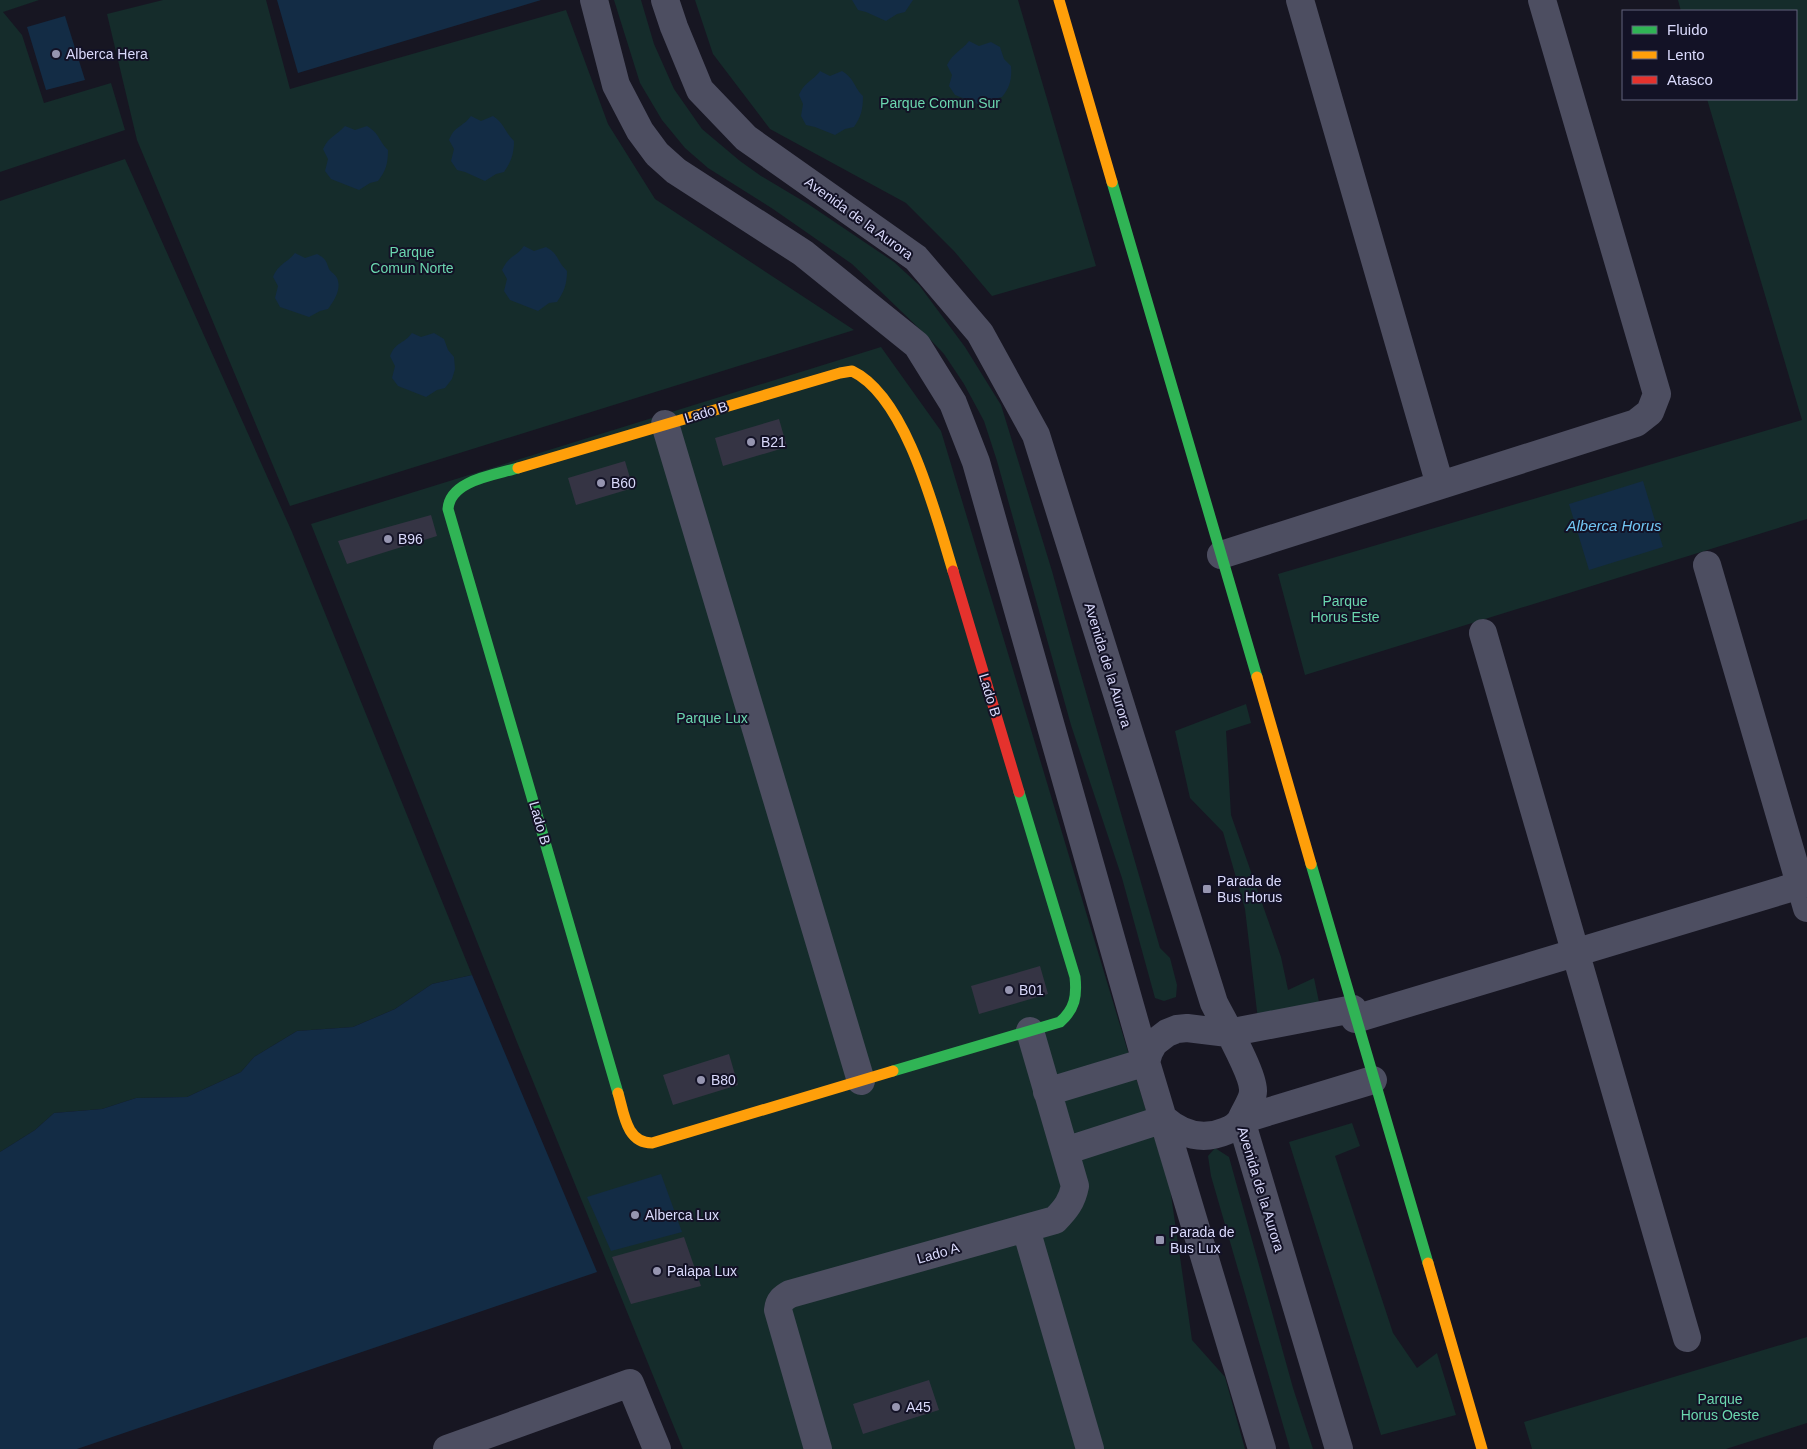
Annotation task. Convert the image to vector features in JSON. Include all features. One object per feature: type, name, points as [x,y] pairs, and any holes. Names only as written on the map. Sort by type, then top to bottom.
[{"type":"street","points":[[594,0],[616,86],[640,131],[657,154],[676,171],[803,254],[917,345],[953,403],[976,462],[1146,1062],[1262,1449]]},
{"type":"street","name":"Avenida de la Aurora","points":[[665,0],[700,90],[746,138],[916,258],[980,333],[1036,435],[1214,1003],[1242,1057],[1252,1083],[1253,1092],[1241,1120],[1339,1449]]},
{"type":"street","points":[[1059,0],[1482,1449]]},
{"type":"street","points":[[1300,0],[1440,485]]},
{"type":"street","points":[[1220,555],[1636,424],[1650,412],[1657,394],[1542,0]]},
{"type":"street","name":"Lado B","points":[[852,371],[862,375],[870,382],[885,401],[926,482],[1075,978],[1076,1003],[1067,1017],[1060,1022],[1030,1031],[652,1143],[644,1144],[637,1141],[626,1121],[448,509],[450,497],[456,490],[465,484],[840,373],[852,371]]},
{"type":"street","points":[[665,424],[861,1081]]},
{"type":"street","points":[[1146,1062],[1148,1052],[1154,1043],[1167,1033],[1186,1028],[1228,1033],[1354,1014],[1575,952],[1804,896],[1707,566]]},
{"type":"street","points":[[1483,632],[1687,1338]]},
{"type":"street","points":[[1030,1031],[1075,1186],[1072,1198],[1066,1209],[1055,1220],[1026,1229],[1090,1449]]},
{"type":"street","points":[[1047,1092],[1146,1062]]},
{"type":"street","points":[[1164,1119],[1183,1132],[1194,1136],[1207,1137],[1231,1129],[1238,1125],[1241,1120],[1373,1080]]},
{"type":"street","points":[[1065,1151],[1164,1119]]},
{"type":"street","name":"Lado A","points":[[818,1449],[778,1310],[778,1304],[783,1298],[790,1294],[1026,1229]]},
{"type":"street","points":[[447,1449],[630,1383],[657,1449]]},
{"type":"green space","points":[[0,0],[39,0],[3,12],[22,35],[44,103],[111,83],[125,130],[0,172]]},
{"type":"green space","name":"Parque Comun Norte","points":[[163,0],[266,0],[290,89],[566,10],[608,124],[655,199],[854,330],[290,506],[137,140],[107,14]]},
{"type":"green space","points":[[614,0],[641,0],[654,44],[674,89],[702,129],[761,176],[808,204],[894,262],[919,285],[965,347],[1001,405],[1052,571],[1160,948],[1170,958],[1177,985],[1176,997],[1164,1001],[1155,998],[1122,878],[1071,725],[997,461],[984,421],[964,384],[944,354],[852,264],[773,209],[708,168],[685,148],[662,120],[640,83]]},
{"type":"green space","name":"Parque Comun Sur","points":[[695,0],[1018,0],[1096,266],[992,296],[954,251],[906,203],[770,129],[713,54]]},
{"type":"green space","name":"Parque Horus Este","points":[[1678,0],[1807,0],[1807,519],[1305,675],[1278,574],[1802,420],[1707,100],[1797,100],[1797,10],[1681,10]]},
{"type":"green space","points":[[125,159],[292,532],[472,975],[432,984],[395,1009],[353,1027],[297,1031],[254,1057],[241,1072],[187,1097],[136,1098],[102,1109],[54,1113],[35,1130],[0,1152],[0,201]]},
{"type":"green space","name":"Parque Lux","points":[[881,347],[941,431],[1170,1188],[1192,1340],[1225,1377],[1245,1449],[683,1449],[517,1042],[311,524]]},
{"type":"green space","points":[[1246,704],[1251,723],[1226,731],[1231,815],[1281,957],[1288,990],[1314,978],[1319,1002],[1258,1020],[1245,909],[1223,832],[1190,798],[1175,731]]},
{"type":"green space","points":[[1352,1123],[1360,1146],[1335,1156],[1393,1333],[1417,1368],[1437,1353],[1456,1415],[1381,1435],[1289,1142]]},
{"type":"green space","points":[[1215,1148],[1229,1157],[1293,1388],[1313,1449],[1290,1449],[1211,1176],[1208,1156]]},
{"type":"green space","name":"Parque Horus Oeste","points":[[1807,1337],[1807,1423],[1726,1449],[1532,1449],[1524,1422]]},
{"type":"water","points":[[277,0],[541,0],[298,73]]},
{"type":"water","points":[[852,0],[913,0],[905,12],[897,14],[886,21],[858,10]]},
{"type":"water","name":"Alberca Hera","points":[[65,16],[85,80],[46,90],[27,27]]},
{"type":"water","points":[[969,41],[979,46],[991,42],[1000,47],[1004,59],[1011,66],[1010,83],[1005,93],[1002,97],[994,99],[983,106],[955,95],[949,86],[952,75],[947,65]]},
{"type":"water","points":[[820,71],[830,76],[842,71],[849,77],[863,96],[861,113],[854,127],[845,129],[835,135],[806,125],[801,116],[803,104],[799,95],[804,87]]},
{"type":"water","points":[[471,116],[481,121],[493,116],[500,122],[514,141],[512,158],[504,172],[496,174],[485,181],[457,170],[451,161],[454,149],[449,140],[456,129]]},
{"type":"water","points":[[345,126],[355,130],[367,126],[388,150],[386,167],[381,177],[378,181],[370,183],[359,190],[331,179],[325,171],[328,159],[323,149],[330,139]]},
{"type":"water","points":[[524,246],[534,251],[546,247],[553,252],[567,271],[565,288],[557,302],[549,303],[538,311],[510,300],[504,291],[507,279],[502,270],[507,262]]},
{"type":"water","points":[[295,253],[305,258],[317,254],[322,257],[336,277],[339,286],[337,295],[328,309],[309,317],[280,307],[275,298],[278,286],[273,277],[280,266]]},
{"type":"water","points":[[412,333],[421,337],[434,333],[444,339],[448,350],[454,357],[455,369],[452,379],[445,388],[437,390],[426,397],[398,386],[392,378],[395,366],[390,356],[392,351]]},
{"type":"water","name":"Alberca Horus","points":[[1643,481],[1663,547],[1589,570],[1569,504]]},
{"type":"water","points":[[472,975],[597,1272],[77,1449],[0,1449],[0,1152],[35,1130],[54,1113],[102,1109],[136,1098],[187,1097],[241,1072],[254,1057],[297,1031],[353,1027],[395,1009],[432,984]]},
{"type":"water","name":"Alberca Lux","points":[[661,1174],[682,1232],[611,1251],[587,1197]]},
{"type":"building","name":"B21","points":[[779,419],[787,447],[723,466],[715,438]]},
{"type":"building","name":"B60","points":[[625,461],[633,488],[576,505],[568,478]]},
{"type":"building","name":"B96","points":[[431,515],[437,536],[347,564],[338,541]]},
{"type":"building","name":"B01","points":[[1040,966],[1048,994],[979,1014],[971,986]]},
{"type":"building","name":"B80","points":[[729,1054],[738,1085],[673,1105],[663,1075]]},
{"type":"building","name":"Palapa Lux","points":[[684,1237],[701,1286],[631,1304],[612,1257]]},
{"type":"building","name":"A45","points":[[929,1380],[939,1410],[863,1434],[853,1404]]},
{"type":"traffic: fast","points":[[1112,182],[1257,677]]},
{"type":"traffic: fast","points":[[518,468],[486,476],[465,485],[451,499],[448,509],[618,1093]]},
{"type":"traffic: fast","points":[[893,1071],[1060,1022],[1072,1007],[1076,990],[1075,977],[1019,792]]},
{"type":"traffic: fast","points":[[1311,864],[1428,1263]]},
{"type":"traffic: slow","points":[[1059,0],[1112,182]]},
{"type":"traffic: slow","points":[[852,371],[871,385],[889,405],[904,431],[928,490],[953,571]]},
{"type":"traffic: slow","points":[[518,468],[852,371]]},
{"type":"traffic: slow","points":[[1257,677],[1311,864]]},
{"type":"traffic: slow","points":[[618,1093],[631,1132],[643,1142],[652,1143],[893,1071]]},
{"type":"traffic: slow","points":[[1428,1263],[1482,1449]]},
{"type":"traffic: jam","points":[[953,571],[1019,792]]},
{"type":"place","name":"Alberca Hera","points":[[56,54]]},
{"type":"place","name":"B21","points":[[751,442]]},
{"type":"place","name":"B60","points":[[601,483]]},
{"type":"place","name":"B96","points":[[388,539]]},
{"type":"place","name":"Parada de Bus Horus","points":[[1207,889]]},
{"type":"place","name":"B01","points":[[1009,990]]},
{"type":"place","name":"B80","points":[[701,1080]]},
{"type":"place","name":"Alberca Lux","points":[[635,1215]]},
{"type":"place","name":"Parada de Bus Lux","points":[[1160,1240]]},
{"type":"place","name":"Palapa Lux","points":[[657,1271]]},
{"type":"place","name":"A45","points":[[896,1407]]}]
